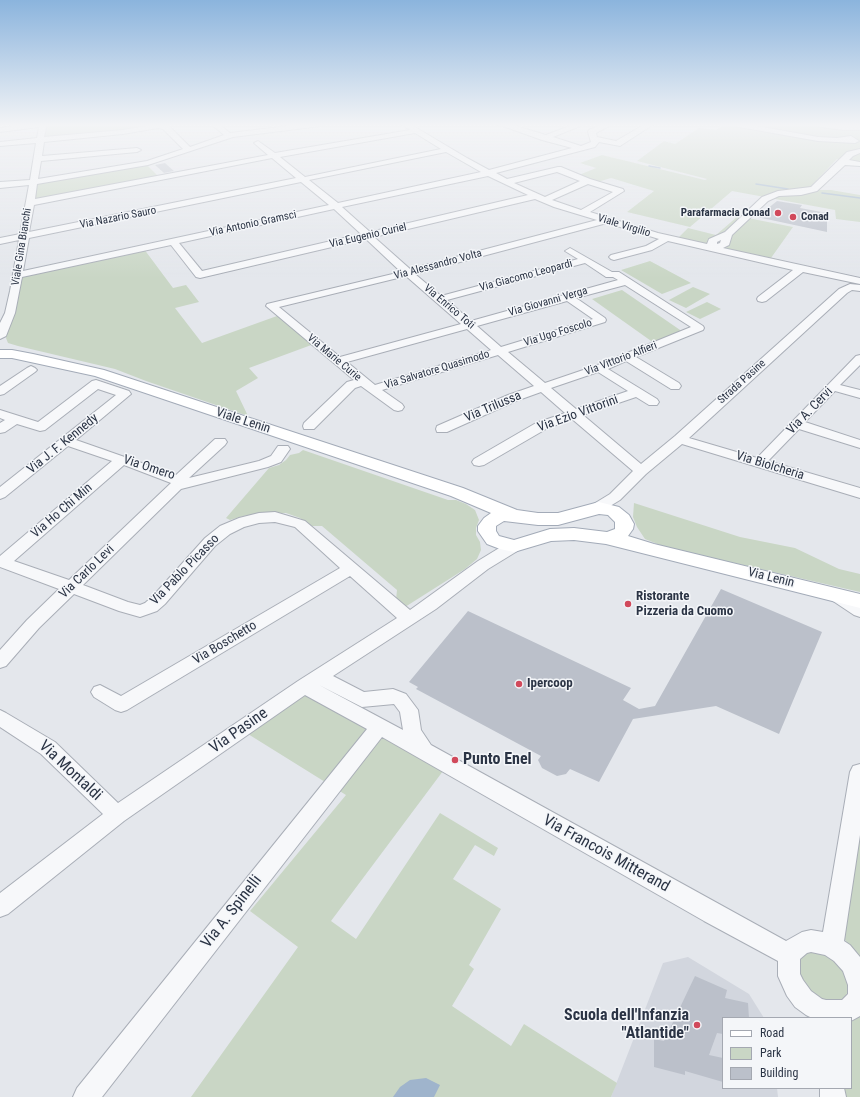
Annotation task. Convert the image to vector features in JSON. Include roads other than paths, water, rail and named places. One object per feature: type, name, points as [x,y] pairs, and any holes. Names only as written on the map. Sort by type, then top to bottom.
[{"type":"main road","name":"Viale Lenin","points":[[4,352],[99,374],[472,498],[515,516]]},
{"type":"main road","points":[[472,498],[485,511],[488,518],[488,531],[499,544],[514,546]]},
{"type":"main road","points":[[488,531],[490,522],[500,516],[558,519],[597,508],[613,511],[624,522],[621,533],[616,536],[601,538]]},
{"type":"main road","name":"Via Lenin","points":[[624,522],[628,532],[642,543],[681,556]]},
{"type":"main road","name":"Via Lenin","points":[[514,546],[550,535],[574,534],[624,541],[651,550],[681,556],[860,601]]},
{"type":"street","name":"Viale Gina Bianchi","points":[[0,336],[15,291],[33,175]]},
{"type":"street","points":[[0,185],[32,182],[74,175]]},
{"type":"street","points":[[161,175],[164,178]]},
{"type":"street","points":[[29,203],[178,175]]},
{"type":"street","name":"Via Enrico Toti","points":[[297,175],[336,206],[408,273],[641,471]]},
{"type":"street","name":"Via Nazario Sauro","points":[[0,241],[326,175]]},
{"type":"street","name":"Via Antonio Gramsci","points":[[18,275],[478,175]]},
{"type":"street","name":"Viale Virgilio","points":[[492,175],[535,196],[605,221],[667,238],[752,258],[763,264],[800,269],[860,281]]},
{"type":"street","points":[[506,182],[533,175]]},
{"type":"street","points":[[573,175],[620,191],[582,213]]},
{"type":"street","points":[[712,249],[711,243],[723,239],[765,199],[778,194],[814,189],[828,175]]},
{"type":"street","points":[[545,200],[587,181]]},
{"type":"street","name":"Via Eugenio Curiel","points":[[173,241],[200,275],[535,196]]},
{"type":"street","name":"Via Alessandro Volta","points":[[271,306],[408,273],[605,221]]},
{"type":"street","points":[[614,258],[649,248],[667,238]]},
{"type":"street","points":[[679,241],[699,242],[723,239],[739,253],[752,258]]},
{"type":"street","points":[[570,251],[586,260]]},
{"type":"street","name":"Via Giacomo Leopardi","points":[[440,299],[586,260],[610,275],[615,274],[698,328]]},
{"type":"street","points":[[762,299],[800,269]]},
{"type":"street","name":"Via Giovanni Verga","points":[[339,361],[626,281]]},
{"type":"street","name":"Strada Pasine","points":[[597,508],[610,502],[628,486],[641,471],[680,439],[847,288],[860,288]]},
{"type":"street","name":"Via Ugo Foscolo","points":[[500,351],[601,320],[568,297]]},
{"type":"street","name":"Via Marie Curie","points":[[271,306],[362,381],[398,407]]},
{"type":"street","name":"Via Vittorio Alfieri","points":[[543,388],[599,368],[698,328]]},
{"type":"street","name":"Via Salvatore Quasimodo","points":[[373,389],[500,351]]},
{"type":"street","points":[[627,357],[675,386]]},
{"type":"street","name":"Via A. Cervi","points":[[759,463],[860,358]]},
{"type":"street","points":[[599,368],[653,402]]},
{"type":"street","points":[[0,391],[31,370]]},
{"type":"street","points":[[309,426],[351,385],[362,381]]},
{"type":"street","name":"Via J. F. Kennedy","points":[[0,494],[125,394],[96,384],[40,427],[15,419]]},
{"type":"street","points":[[833,387],[860,394]]},
{"type":"street","name":"Via Trilussa","points":[[442,429],[512,398],[543,388]]},
{"type":"street","name":"Via Ezio Vittorini","points":[[479,462],[541,426],[638,392]]},
{"type":"street","points":[[0,414],[15,419]]},
{"type":"street","points":[[0,429],[15,419]]},
{"type":"street","points":[[797,424],[860,444]]},
{"type":"street","name":"Via Biolcheria","points":[[680,439],[860,493]]},
{"type":"street","name":"Via Omero","points":[[66,441],[122,460],[176,483],[220,442]]},
{"type":"street","name":"Via Carlo Levi","points":[[0,661],[33,624],[176,483],[263,464],[276,459],[283,449]]},
{"type":"street","name":"Via Ho Chi Min","points":[[1,564],[122,460]]},
{"type":"street","points":[[624,522],[622,502],[628,486]]},
{"type":"street","name":"Via Pablo Picasso","points":[[1,564],[61,588],[71,588],[125,607],[140,610],[151,607],[210,542],[225,530],[239,523],[258,518],[275,517],[300,524],[408,618]]},
{"type":"street","points":[[483,565],[490,551],[488,531]]},
{"type":"street","name":"Via Pasine","points":[[0,906],[117,815],[304,686],[430,605],[483,565],[514,546]]},
{"type":"street","name":"Via Boschetto","points":[[100,692],[120,705],[350,569]]},
{"type":"street","points":[[835,594],[860,611]]},
{"type":"street","name":"Via Francois Mitterand","points":[[319,676],[340,697],[384,729],[712,913],[790,955]]},
{"type":"street","name":"Via Francois Mitterand","points":[[304,686],[340,697],[362,700],[393,696],[400,699],[409,710],[416,740],[424,752]]},
{"type":"street","name":"Via Montaldi","points":[[0,718],[48,748],[117,815]]},
{"type":"street","points":[[384,729],[400,733],[412,728]]},
{"type":"street","name":"Via A. Spinelli","points":[[86,1097],[384,729]]},
{"type":"street","points":[[832,946],[860,772]]},
{"type":"street","points":[[811,941],[821,942],[832,946],[846,958],[857,974],[860,985],[859,996],[855,1004],[848,1011],[827,1015],[803,999],[795,988],[788,965],[790,955],[795,948],[802,943],[811,941]]},
{"type":"water","points":[[426,1078],[440,1085],[434,1097],[393,1097],[400,1087],[410,1080]]},
{"type":"waterway","points":[[756,184],[788,189]]},
{"type":"waterway","points":[[822,193],[860,198]]},
{"type":"place","name":"Parafarmacia Conad","points":[[778,213]]},
{"type":"place","name":"Conad","points":[[793,217]]},
{"type":"place","name":"Ristorante Pizzeria da Cuomo","points":[[628,604]]},
{"type":"place","name":"Ipercoop","points":[[519,684]]},
{"type":"place","name":"Punto Enel","points":[[455,760]]},
{"type":"place","name":"Scuola dell'Infanzia \"Atlantide\"","points":[[697,1025]]}]
